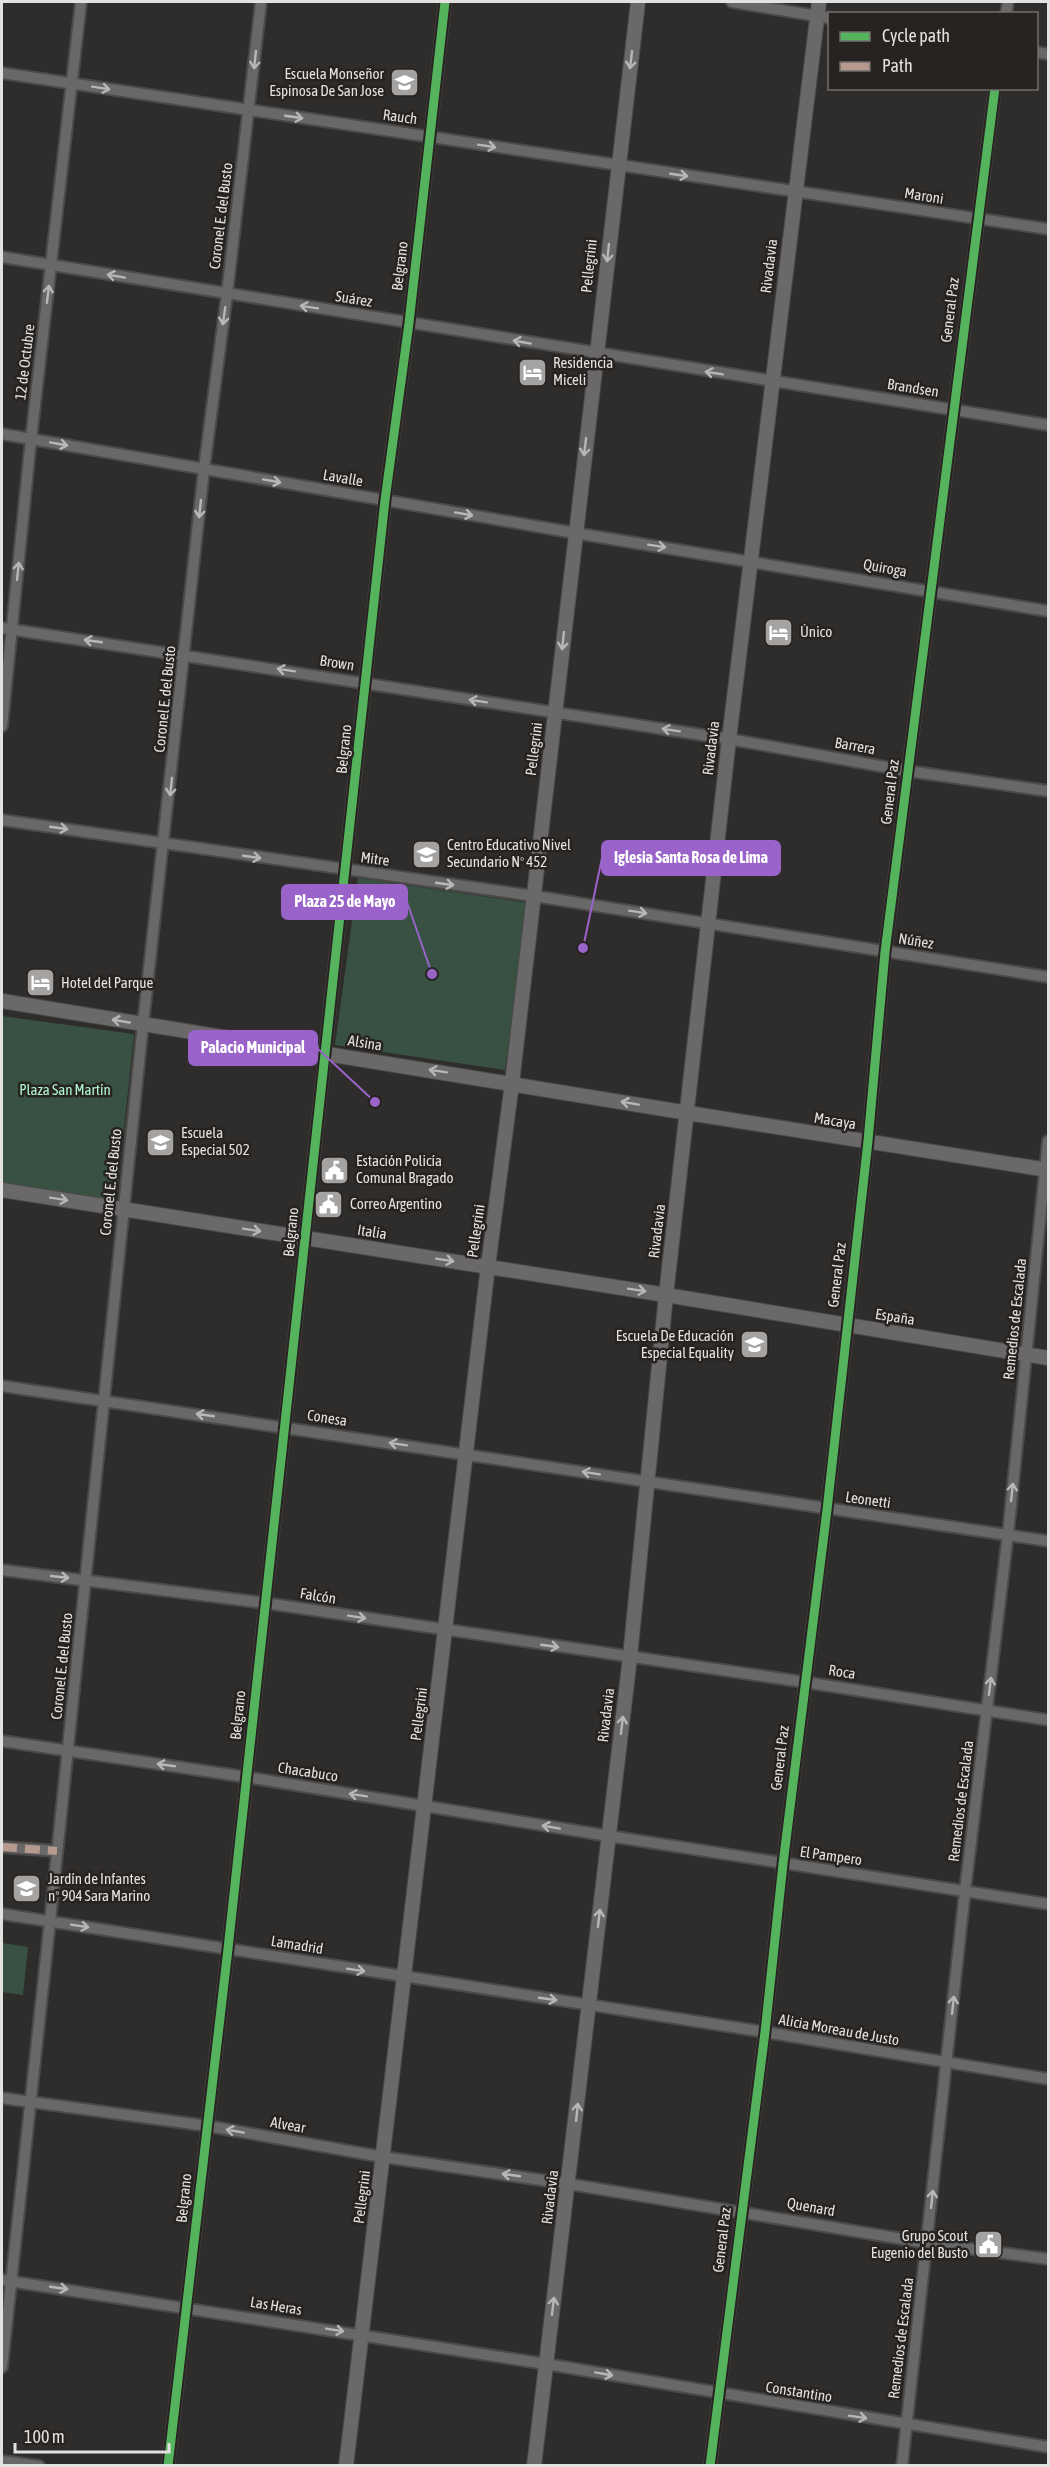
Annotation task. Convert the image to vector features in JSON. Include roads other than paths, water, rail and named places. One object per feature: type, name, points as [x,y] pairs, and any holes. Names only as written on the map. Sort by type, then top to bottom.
[{"type":"main road","name":"Pellegrini","points":[[346,2466],[488,1266],[512,1083],[617,166],[638,2]]},
{"type":"main road","name":"Rivadavia","points":[[534,2466],[630,1657],[666,1295],[729,739],[795,191],[822,12]]},
{"type":"main road","name":"Alsina","points":[[2,1000],[688,1113]]},
{"type":"main road","name":"Macaya","points":[[688,1113],[1047,1169]]},
{"type":"main road","name":"Italia","points":[[2,1190],[666,1295]]},
{"type":"main road","name":"España","points":[[666,1295],[1048,1358]]},
{"type":"street","name":"12 de Octubre","points":[[2,726],[7,629],[52,265],[81,2]]},
{"type":"street","name":"Coronel E. del Busto","points":[[2,2367],[6,2280],[50,1921],[143,1024],[204,469],[261,2]]},
{"type":"street","name":"Belgrano","points":[[168,2466],[228,1949],[367,683],[385,500],[409,323],[445,2]]},
{"type":"street","points":[[732,2],[822,12]]},
{"type":"street","name":"Rauch","points":[[2,73],[795,191]]},
{"type":"street","name":"General Paz","points":[[710,2466],[765,2032],[804,1682],[827,1510],[868,1141],[885,952],[995,90]]},
{"type":"street","name":"Maroni","points":[[795,191],[1048,229]]},
{"type":"street","name":"Suárez","points":[[2,257],[772,382]]},
{"type":"street","name":"Brandsen","points":[[772,382],[1048,425]]},
{"type":"street","name":"Lavalle","points":[[2,434],[575,533],[751,561]]},
{"type":"street","name":"Quiroga","points":[[751,561],[1048,611]]},
{"type":"street","name":"Brown","points":[[7,629],[729,739]]},
{"type":"street","name":"Barrera","points":[[729,739],[908,771],[1048,791]]},
{"type":"street","name":"Mitre","points":[[2,820],[708,923]]},
{"type":"street","name":"Núñez","points":[[708,923],[1048,977]]},
{"type":"street","name":"Remedios de Escalada","points":[[902,2466],[965,1891],[1008,1534],[1047,1169],[1048,1141]]},
{"type":"street","name":"Conesa","points":[[2,1386],[648,1482]]},
{"type":"street","name":"Leonetti","points":[[648,1482],[1048,1541]]},
{"type":"street","name":"Falcón","points":[[2,1570],[265,1603],[630,1657]]},
{"type":"street","name":"Roca","points":[[630,1657],[1048,1720]]},
{"type":"street","name":"Chacabuco","points":[[2,1741],[246,1777],[609,1836]]},
{"type":"street","name":"El Pampero","points":[[609,1836],[1048,1904]]},
{"type":"street","points":[[2,1847],[57,1851]]},
{"type":"street","name":"Lamadrid","points":[[2,1914],[588,2005]]},
{"type":"street","name":"Alicia Moreau de Justo","points":[[588,2005],[1048,2079]]},
{"type":"street","name":"Alvear","points":[[2,2098],[208,2126],[383,2157],[569,2184]]},
{"type":"street","name":"Quenard","points":[[569,2184],[741,2210],[927,2243],[1048,2259]]},
{"type":"street","name":"Las Heras","points":[[6,2280],[546,2364]]},
{"type":"street","name":"Constantino","points":[[546,2364],[1048,2447]]},
{"type":"street","points":[[2,2461],[39,2466]]},
{"type":"place","name":"Escuela Monseñor Espinosa De San Jose","points":[[405,83]]},
{"type":"place","name":"Residencia Miceli","points":[[532,372]]},
{"type":"place","name":"Único","points":[[779,632]]},
{"type":"place","name":"Centro Educativo Nivel Secundario Nº 452","points":[[426,854]]},
{"type":"place","name":"Iglesia Santa Rosa de Lima","points":[[583,948]]},
{"type":"place","name":"Plaza 25 de Mayo","points":[[432,974]]},
{"type":"place","name":"Hotel del Parque","points":[[40,983]]},
{"type":"place","name":"Palacio Municipal","points":[[375,1102]]},
{"type":"place","name":"Escuela Especial 502","points":[[160,1142]]},
{"type":"place","name":"Estación Policía Comunal Bragado","points":[[335,1170]]},
{"type":"place","name":"Correo Argentino","points":[[329,1204]]},
{"type":"place","name":"Escuela De Educación Especial Equality","points":[[755,1345]]},
{"type":"place","name":"Jardín de Infantes nº 904 Sara Marino","points":[[27,1888]]},
{"type":"place","name":"Grupo Scout Eugenio del Busto","points":[[989,2245]]},
{"type":"park label","name":"Plaza San Martín","points":[[65,1090]]}]
